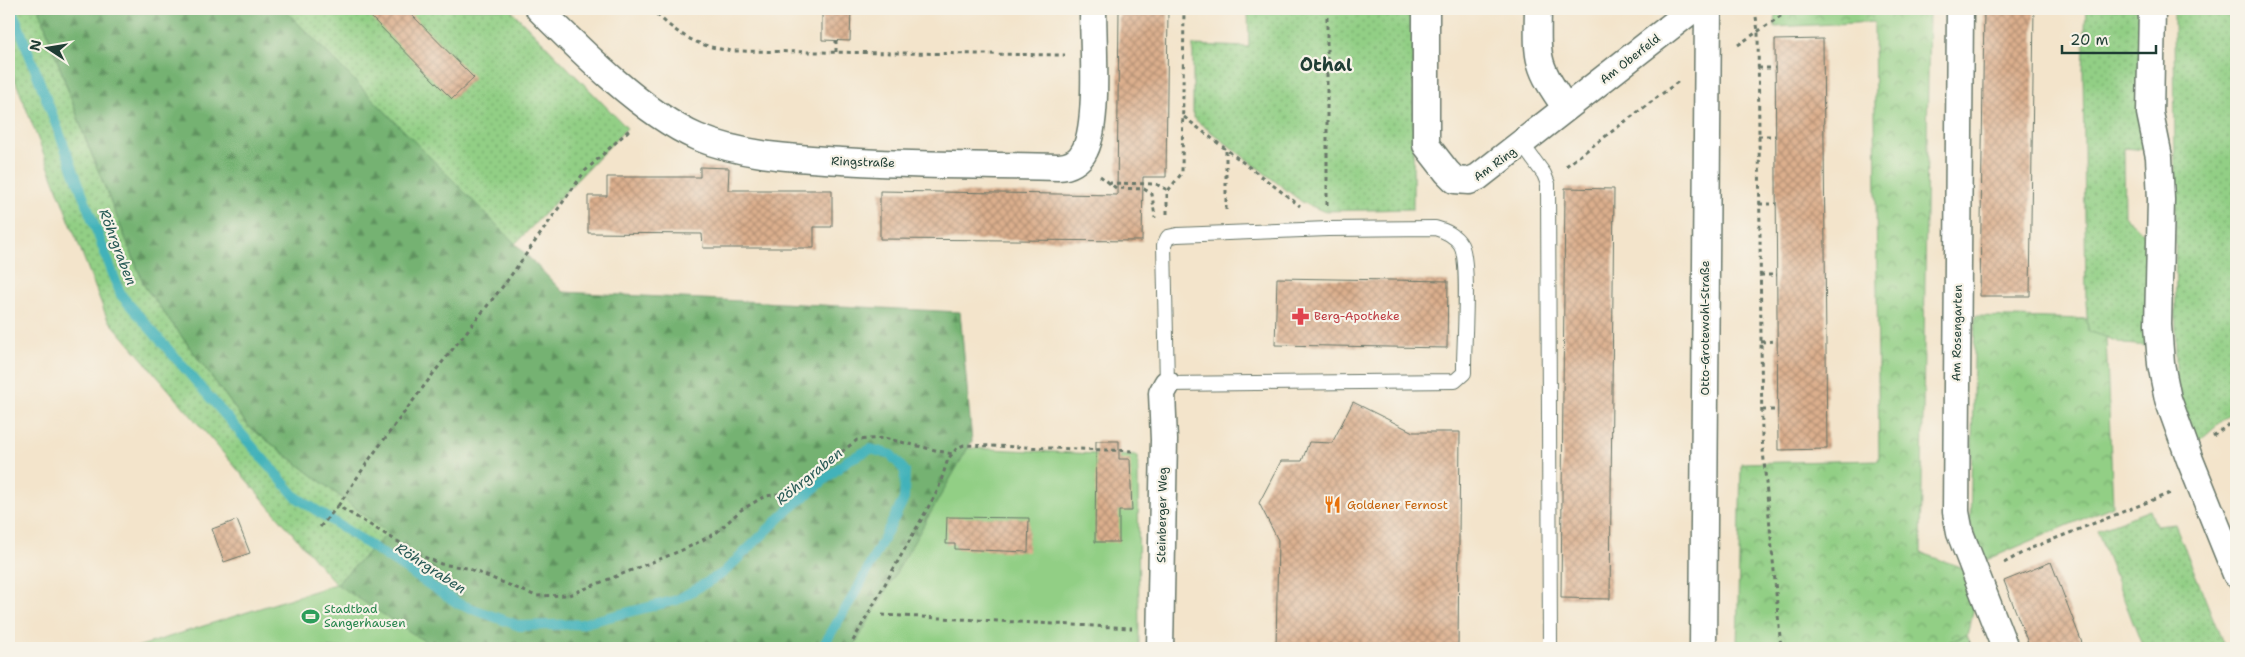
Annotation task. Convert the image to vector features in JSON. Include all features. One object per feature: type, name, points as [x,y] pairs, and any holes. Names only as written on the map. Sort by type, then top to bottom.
[{"type":"street","name":"Ringstraße","points":[[539,9],[587,56],[650,107],[685,131],[714,143],[794,158],[872,163],[1058,167],[1067,166],[1076,161]]},
{"type":"street","points":[[1076,161],[1085,152],[1090,138],[1094,9]]},
{"type":"street","name":"Am Ring","points":[[1426,9],[1426,145],[1449,175],[1462,182],[1474,180],[1566,108]]},
{"type":"street","points":[[1538,9],[1537,41],[1540,67],[1547,82],[1566,108]]},
{"type":"street","name":"Am Oberfeld","points":[[1566,108],[1693,9]]},
{"type":"street","name":"Otto-Grotewohl-Straße","points":[[1703,648],[1708,9]]},
{"type":"street","name":"Am Rosengarten","points":[[1960,9],[1956,512],[1960,533],[2005,648]]},
{"type":"street","points":[[2152,9],[2150,113],[2159,157],[2161,189],[2158,325],[2160,356],[2167,395],[2236,574]]},
{"type":"street","name":"Steinberger Weg","points":[[1160,639],[1164,440],[1162,393],[1167,384]]},
{"type":"lane","points":[[1522,144],[1547,180],[1550,648]]},
{"type":"lane","points":[[1435,228],[1447,232],[1457,240],[1463,251],[1465,261],[1464,366],[1460,378],[1449,382],[1167,384],[1167,244],[1177,235],[1303,230],[1435,228]]},
{"type":"path","points":[[651,9],[682,36],[697,44],[714,49],[733,51],[1093,56]]},
{"type":"path","points":[[1076,161],[1116,188],[1144,189],[1152,194],[1158,249],[1167,244],[1166,199],[1168,190],[1182,174],[1184,9]]},
{"type":"path","points":[[1326,9],[1328,229]]},
{"type":"path","points":[[1755,9],[1758,32],[1762,440],[1781,648]]},
{"type":"path","points":[[1547,180],[1675,82],[1707,66],[1790,9]]},
{"type":"path","points":[[836,40],[836,52]]},
{"type":"path","points":[[1758,68],[1774,68]]},
{"type":"path","points":[[320,527],[338,506],[412,401],[507,281],[585,171],[630,129],[650,107]]},
{"type":"path","points":[[1183,117],[1299,206],[1302,210],[1303,230]]},
{"type":"path","points":[[1758,136],[1775,136]]},
{"type":"path","points":[[1226,150],[1226,233]]},
{"type":"path","points":[[1108,182],[1156,184],[1168,190]]},
{"type":"path","points":[[1760,204],[1776,204]]},
{"type":"path","points":[[1760,275],[1776,275]]},
{"type":"path","points":[[1761,342],[1778,341]]},
{"type":"path","points":[[1762,410],[1778,410]]},
{"type":"path","points":[[338,506],[424,557],[441,564],[467,568],[536,596],[569,596],[685,549],[716,533],[740,510],[765,496],[788,492],[857,440],[884,438],[952,454]]},
{"type":"path","points":[[849,648],[938,490],[948,459],[957,448],[964,445],[1134,451],[1144,442],[1164,440]]},
{"type":"path","points":[[1977,578],[2029,549],[2199,482]]},
{"type":"path","points":[[882,615],[1160,639]]},
{"type":"green space","points":[[9,9],[39,9],[86,140],[145,287],[248,426],[388,533],[336,584],[107,318],[9,64]]},
{"type":"green space","points":[[39,9],[284,9],[563,292],[960,312],[972,441],[853,648],[435,648],[336,584],[388,533],[248,426],[145,287],[86,140]]},
{"type":"green space","points":[[284,9],[510,9],[627,128],[515,244]]},
{"type":"green space","points":[[1248,9],[1414,9],[1413,209],[1323,211],[1302,202],[1193,118],[1193,45],[1249,47]]},
{"type":"green space","points":[[1776,9],[1929,9],[1921,553],[1964,568],[1976,600],[1967,635],[1934,648],[1737,648],[1741,463],[1879,460],[1874,22],[1775,27]]},
{"type":"green space","points":[[2086,9],[2140,9],[2147,150],[2124,148],[2125,217],[2148,237],[2148,346],[2124,344],[2088,331],[2083,69]]},
{"type":"green space","points":[[2174,9],[2236,9],[2236,408],[2196,443],[2184,410],[2176,377]]},
{"type":"green space","points":[[1975,316],[2087,319],[2088,331],[2106,337],[2113,506],[1984,561],[1970,523]]},
{"type":"green space","points":[[968,448],[1138,456],[1139,648],[853,648]]},
{"type":"green space","points":[[2150,510],[2156,526],[2175,524],[2225,648],[2143,648],[2097,530]]},
{"type":"green space","name":"Stadtbad Sangerhausen","points":[[336,584],[435,648],[134,648]]},
{"type":"green space","points":[[1967,635],[1972,648],[1934,648]]},
{"type":"building","points":[[363,9],[406,9],[474,78],[452,99]]},
{"type":"building","points":[[822,9],[851,9],[850,41],[822,40]]},
{"type":"building","points":[[1119,9],[1168,9],[1166,177],[1143,177],[1142,241],[880,239],[880,191],[1117,195]]},
{"type":"building","points":[[1984,9],[2034,9],[2030,296],[1980,296]]},
{"type":"building","points":[[1823,39],[1827,449],[1778,450],[1775,40]]},
{"type":"building","points":[[700,167],[729,168],[728,190],[832,190],[832,227],[814,227],[814,248],[703,248],[702,234],[588,233],[588,196],[607,196],[607,177],[700,177]]},
{"type":"building","points":[[1565,188],[1614,189],[1610,599],[1561,598]]},
{"type":"building","points":[[1277,278],[1448,281],[1447,348],[1275,345]]},
{"type":"building","points":[[1353,402],[1413,432],[1460,432],[1458,648],[1276,648],[1278,540],[1259,503],[1281,461],[1302,461],[1309,442],[1332,443]]},
{"type":"building","points":[[1096,441],[1119,441],[1119,459],[1130,459],[1132,511],[1119,511],[1119,542],[1095,542]]},
{"type":"building","points":[[947,517],[1029,518],[1028,552],[955,549],[955,544],[946,544]]},
{"type":"building","points":[[237,520],[250,553],[224,562],[212,529]]},
{"type":"building","points":[[2051,562],[2084,648],[2030,648],[2004,581]]},
{"type":"waterway","name":"Röhrgraben","points":[[12,9],[121,295],[296,497],[459,604],[520,626],[581,624],[677,600],[723,573],[785,513],[848,460],[871,449],[891,455],[905,471],[904,499],[858,588],[822,648]]},
{"type":"place","name":"Berg-Apotheke","points":[[1300,316]]},
{"type":"place","name":"Goldener Fernost","points":[[1333,505]]},
{"type":"place","name":"Stadtbad Sangerhausen","points":[[310,616]]},
{"type":"district","name":"Othal","points":[[1326,65]]}]
